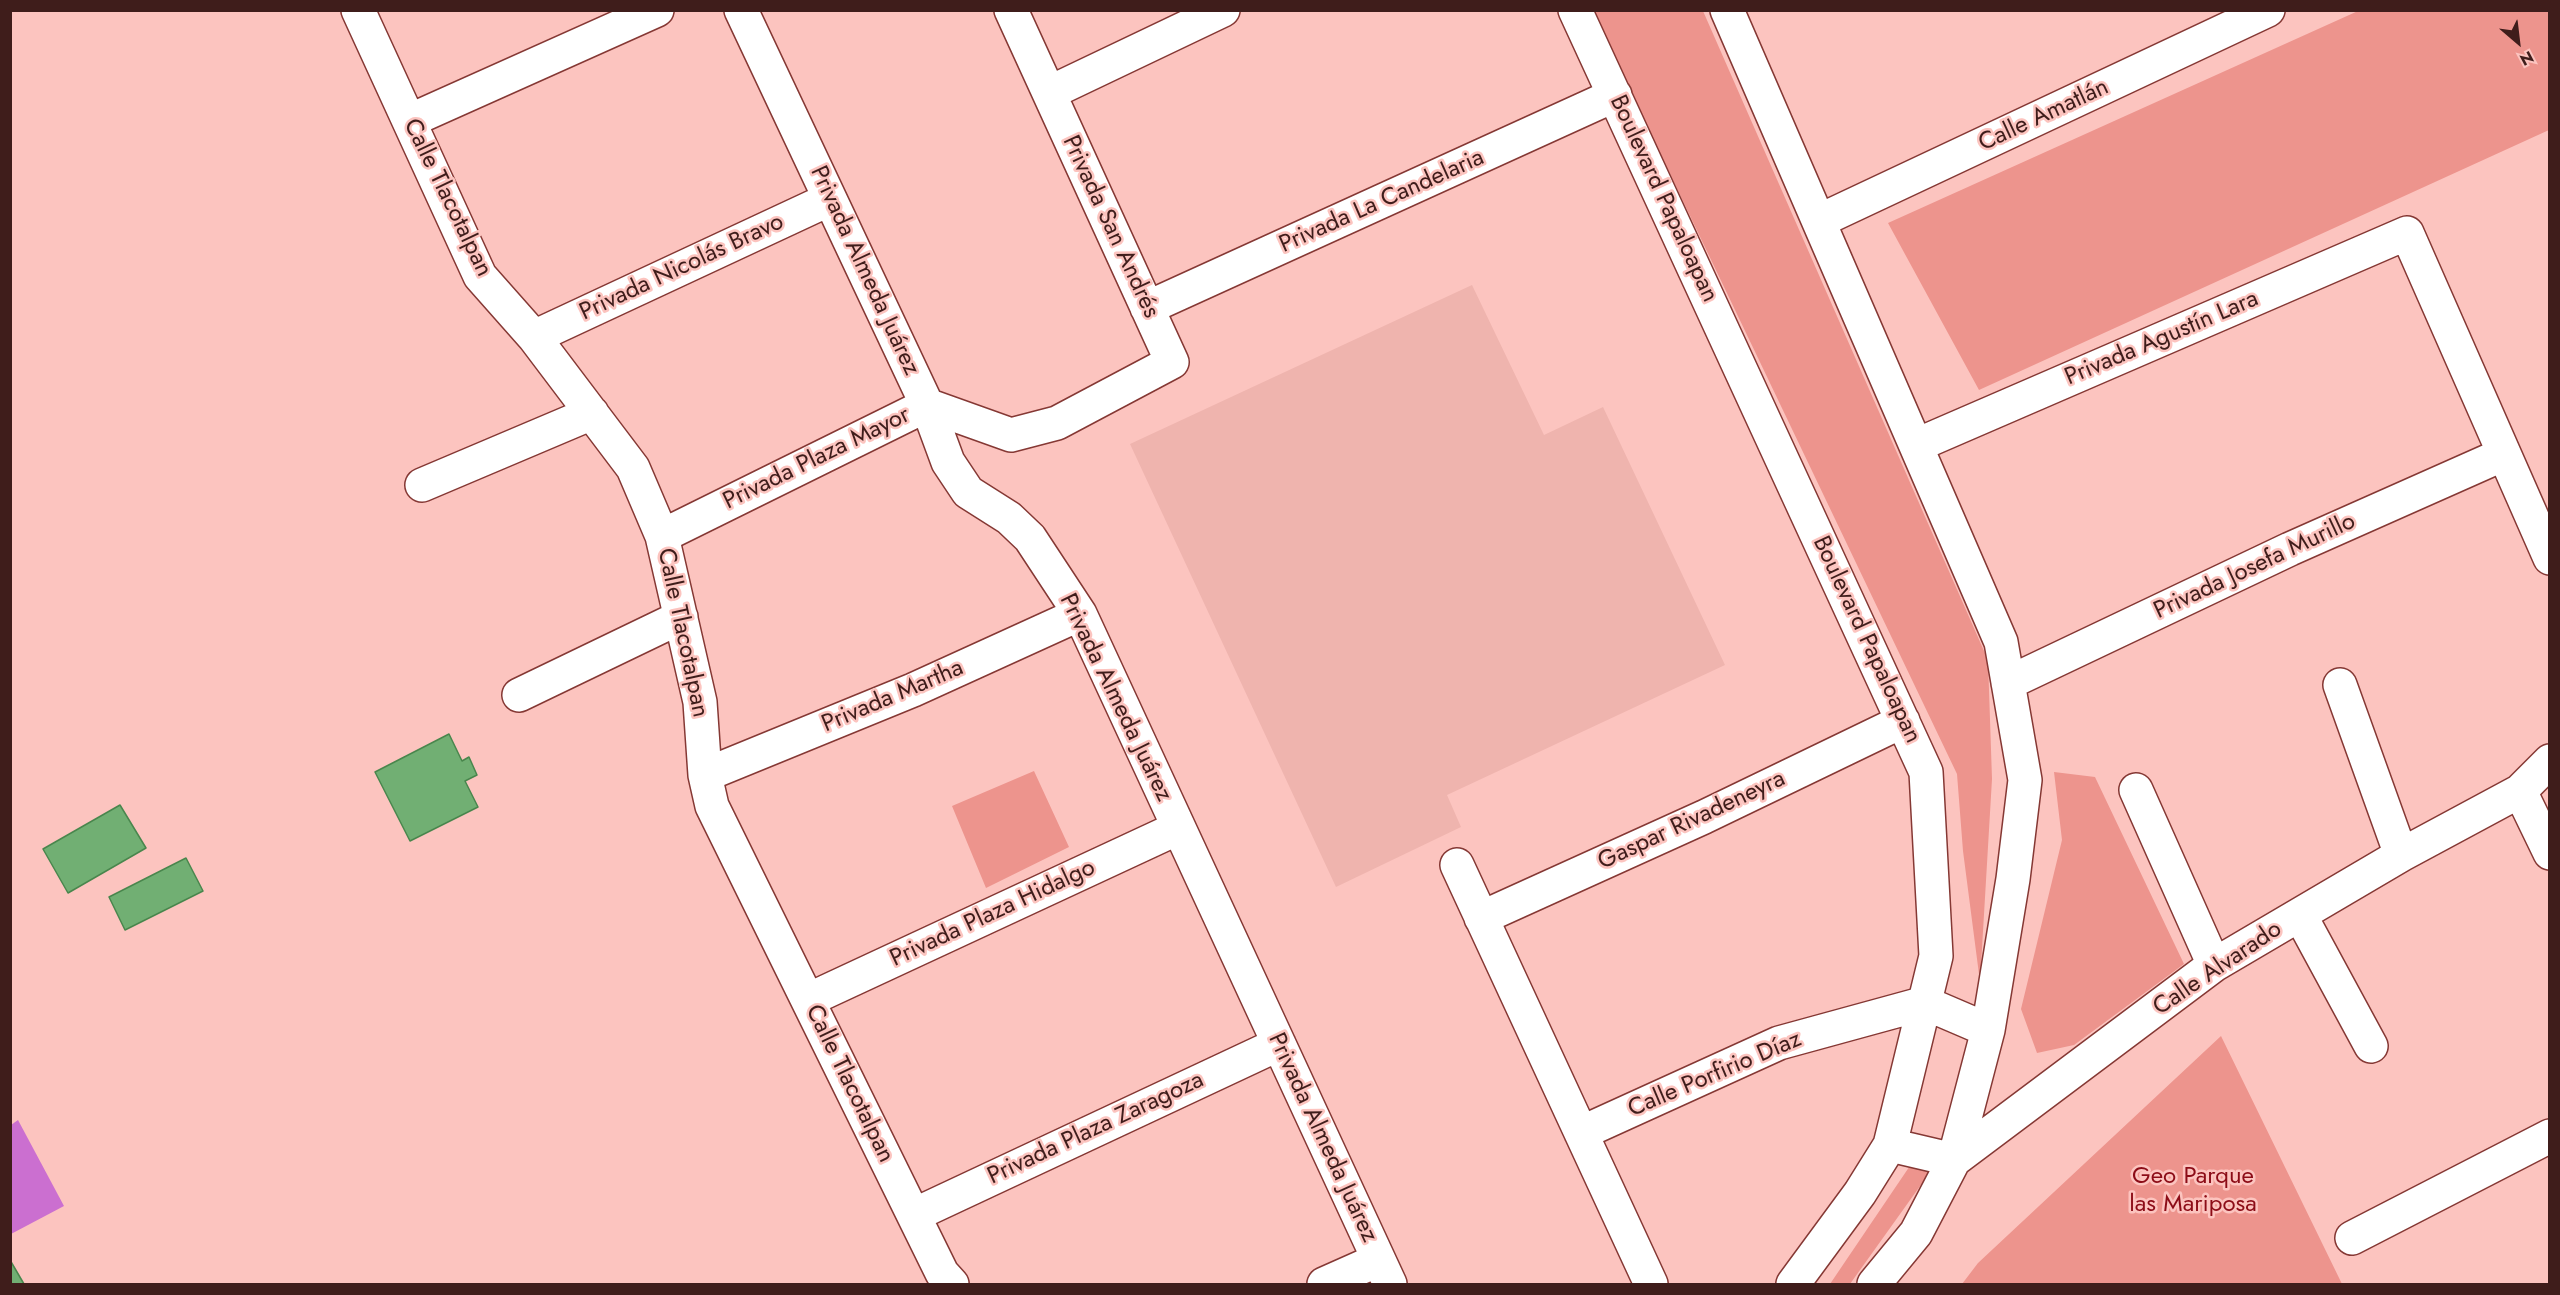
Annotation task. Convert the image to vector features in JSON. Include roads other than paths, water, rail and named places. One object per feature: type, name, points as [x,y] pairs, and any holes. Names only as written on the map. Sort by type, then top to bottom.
[{"type":"street","name":"Calle Tlacotalpan","points":[[358,10],[480,276],[534,337],[633,468],[662,536],[681,617],[700,702],[705,775],[712,806],[942,1273],[952,1284]]},
{"type":"street","points":[[409,121],[657,10]]},
{"type":"street","name":"Privada Almeda Juárez","points":[[741,10],[927,405],[948,462],[968,492],[1009,518],[1030,538],[1080,614],[1384,1272]]},
{"type":"street","name":"Privada San Andrés","points":[[1011,10],[1172,362]]},
{"type":"street","points":[[1049,93],[1223,10]]},
{"type":"street","name":"Boulevard Papaloapan","points":[[1575,10],[1926,772],[1936,956],[1890,1145],[1860,1193],[1793,1284]]},
{"type":"street","points":[[1727,10],[2001,642],[2025,780],[2013,879],[1988,1030],[1954,1161],[1916,1233],[1874,1284]]},
{"type":"street","name":"Calle Amatlán","points":[[1819,221],[2268,10]]},
{"type":"street","name":"Privada La Candelaria","points":[[1147,308],[1616,95]]},
{"type":"street","name":"Privada Nicolás Bravo","points":[[534,337],[830,199]]},
{"type":"street","name":"Privada Agustín Lara","points":[[1917,445],[2407,233],[2504,454]]},
{"type":"street","name":"Privada Plaza Mayor","points":[[662,536],[927,405],[1011,435],[1057,423],[1172,362]]},
{"type":"street","points":[[422,485],[592,413]]},
{"type":"street","points":[[2504,454],[2550,558]]},
{"type":"street","name":"Privada Josefa Murillo","points":[[2008,683],[2290,549],[2504,454]]},
{"type":"street","name":"Privada Martha","points":[[705,775],[913,690],[1080,614]]},
{"type":"street","points":[[519,695],[681,617]]},
{"type":"street","points":[[2340,685],[2401,855]]},
{"type":"street","name":"Gaspar Rivadeneyra","points":[[1481,918],[1704,817],[1903,721]]},
{"type":"street","name":"Calle Alvarado","points":[[1954,1161],[2214,965],[2401,855],[2520,791],[2550,761]]},
{"type":"street","points":[[2136,790],[2214,965]]},
{"type":"street","points":[[2520,791],[2550,853]]},
{"type":"street","name":"Privada Plaza Hidalgo","points":[[808,1000],[1178,828]]},
{"type":"street","points":[[1457,865],[1652,1284]]},
{"type":"street","points":[[2300,915],[2371,1046]]},
{"type":"street","points":[[1925,1002],[1988,1030]]},
{"type":"street","name":"Calle Porfirio Díaz","points":[[1581,1133],[1779,1043],[1925,1002]]},
{"type":"street","name":"Privada Plaza Zaragoza","points":[[914,1215],[1278,1044]]},
{"type":"street","points":[[2352,1238],[2550,1136]]},
{"type":"street","points":[[1890,1145],[1954,1161]]},
{"type":"street","points":[[1324,1284],[1384,1272]]},
{"type":"park label","name":"Geo Parque las Mariposa","points":[[2193,1191]]}]
